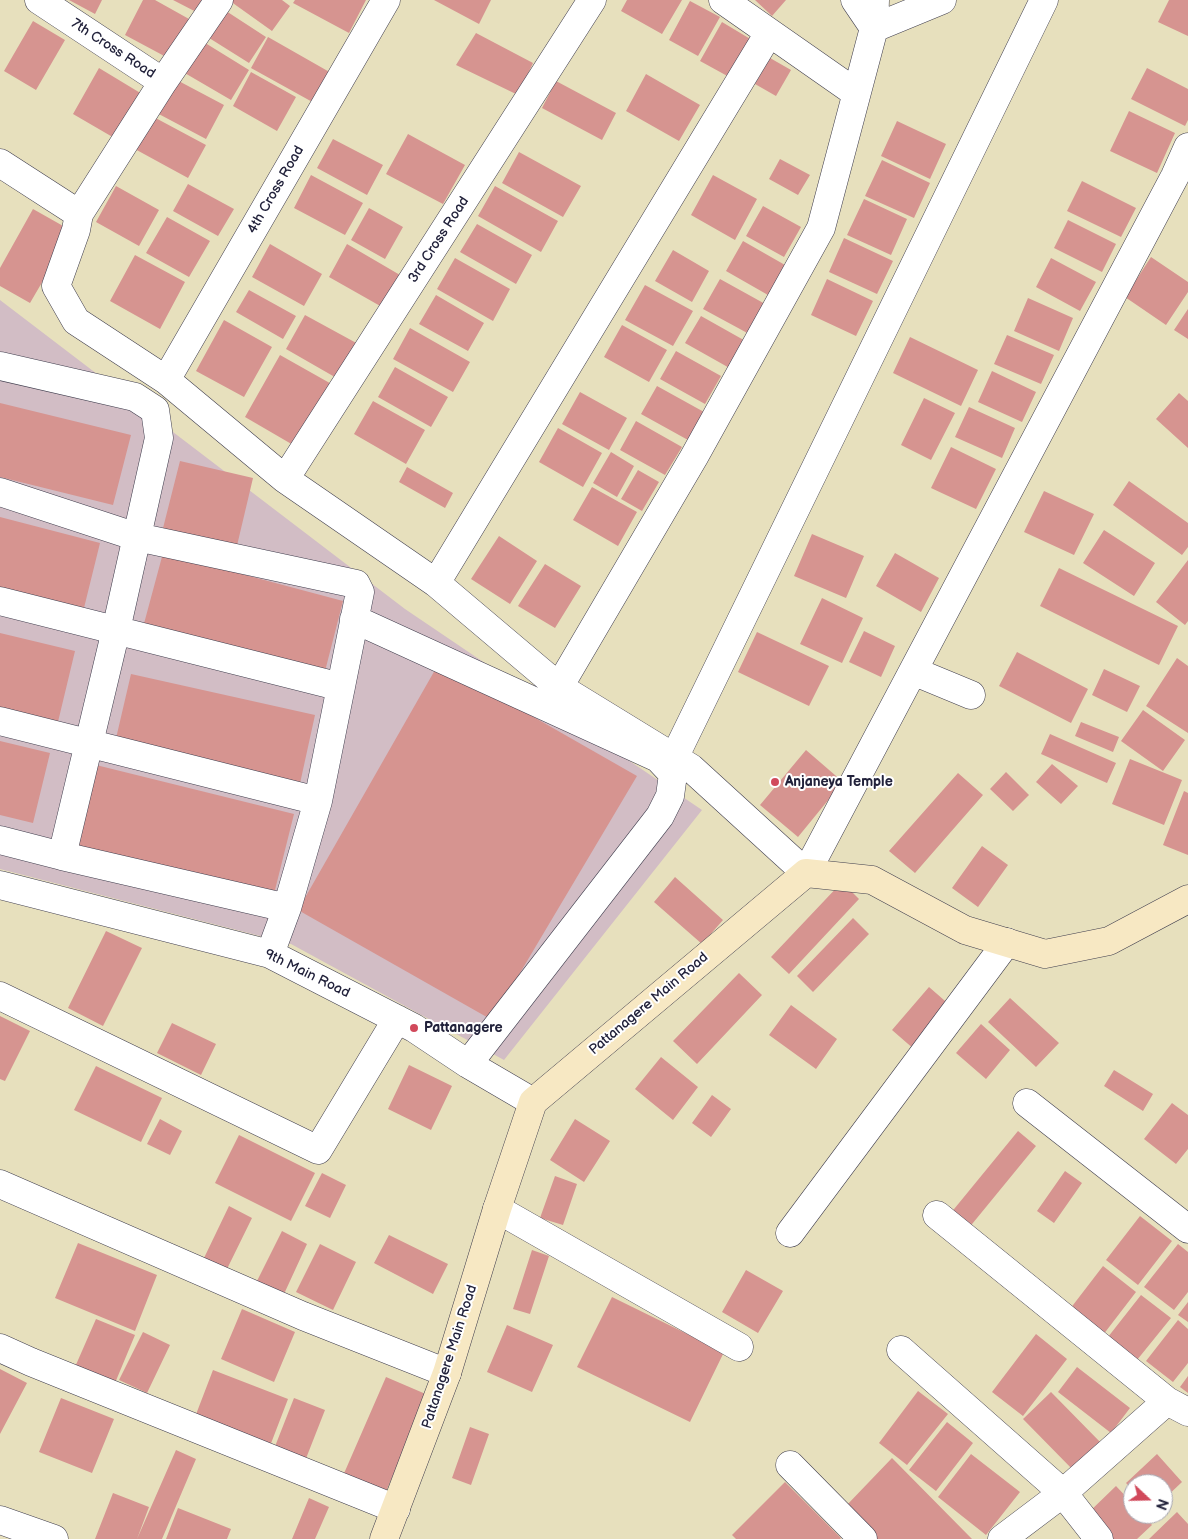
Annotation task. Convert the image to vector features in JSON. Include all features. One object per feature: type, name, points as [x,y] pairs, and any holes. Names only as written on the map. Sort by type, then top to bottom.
[{"type":"street","name":"7th Cross Road","points":[[39,0],[163,82]]},
{"type":"street","points":[[219,0],[163,82],[79,214],[76,230],[56,286],[76,321],[166,380],[285,479],[436,583],[559,687],[691,768],[806,873],[872,880],[965,930],[1045,954],[1110,942],[1188,899]]},
{"type":"street","name":"4th Cross Road","points":[[166,380],[386,0]]},
{"type":"street","name":"3rd Cross Road","points":[[285,479],[592,0]]},
{"type":"street","points":[[722,0],[856,93]]},
{"type":"street","points":[[855,0],[874,28]]},
{"type":"street","points":[[559,687],[694,457],[820,228],[874,28],[875,0]]},
{"type":"street","points":[[874,28],[942,0]]},
{"type":"street","points":[[674,758],[1044,0]]},
{"type":"street","points":[[436,583],[769,32]]},
{"type":"street","points":[[806,873],[1166,193],[1188,147]]},
{"type":"street","points":[[0,163],[79,214]]},
{"type":"street","points":[[0,366],[135,397],[155,410],[159,438],[116,630],[62,856]]},
{"type":"street","points":[[0,492],[136,537],[356,584],[360,592],[318,801],[287,908],[270,954]]},
{"type":"street","points":[[0,601],[341,687]]},
{"type":"street","points":[[354,619],[658,758],[674,774],[670,796],[660,816],[468,1064]]},
{"type":"street","points":[[913,671],[970,694]]},
{"type":"street","points":[[0,721],[318,801]]},
{"type":"street","points":[[0,840],[287,908]]},
{"type":"street","name":"Pattanagere Main Road","points":[[384,1539],[447,1373],[497,1210],[533,1102],[806,873]]},
{"type":"street","name":"9th Main Road","points":[[0,885],[270,954],[414,1028],[468,1064],[533,1102]]},
{"type":"street","points":[[790,1233],[1007,942]]},
{"type":"street","points":[[0,996],[318,1150],[397,1019]]},
{"type":"street","points":[[1027,1103],[1188,1229]]},
{"type":"street","points":[[0,1184],[303,1316],[447,1373]]},
{"type":"street","points":[[497,1210],[739,1347]]},
{"type":"street","points":[[937,1215],[1177,1407],[1002,1539]]},
{"type":"street","points":[[0,1348],[40,1366],[396,1510]]},
{"type":"street","points":[[901,1350],[1063,1493],[1099,1539]]},
{"type":"street","points":[[790,1465],[863,1539]]},
{"type":"street","points":[[0,1520],[54,1539]]},
{"type":"shaded area","points":[[0,300],[405,609],[702,810],[504,1060],[291,944],[0,869]]},
{"type":"building","points":[[69,0],[102,0],[95,14]]},
{"type":"building","points":[[143,0],[155,0],[189,19],[168,58],[125,35]]},
{"type":"building","points":[[173,0],[213,0],[204,16]]},
{"type":"building","points":[[231,0],[282,0],[290,6],[272,31]]},
{"type":"building","points":[[295,0],[366,0],[349,33],[293,3]]},
{"type":"building","points":[[434,0],[491,0],[479,24]]},
{"type":"building","points":[[627,0],[682,0],[662,34],[621,11]]},
{"type":"building","points":[[755,0],[786,0],[772,16]]},
{"type":"building","points":[[1169,0],[1188,0],[1188,36],[1158,22]]},
{"type":"building","points":[[690,1],[720,17],[698,56],[669,40]]},
{"type":"building","points":[[223,9],[266,37],[249,63],[206,36]]},
{"type":"building","points":[[33,21],[65,40],[36,90],[4,71]]},
{"type":"building","points":[[722,22],[752,40],[731,78],[700,61]]},
{"type":"building","points":[[476,33],[533,63],[518,95],[456,65]]},
{"type":"building","points":[[268,37],[333,74],[316,104],[251,68]]},
{"type":"building","points":[[202,41],[249,70],[231,100],[183,72]]},
{"type":"building","points":[[770,58],[791,70],[776,96],[755,84]]},
{"type":"building","points":[[99,68],[142,94],[116,139],[73,114]]},
{"type":"building","points":[[1147,68],[1188,89],[1188,120],[1185,126],[1131,99]]},
{"type":"building","points":[[251,72],[296,97],[277,131],[233,106]]},
{"type":"building","points":[[646,74],[700,105],[679,141],[626,111]]},
{"type":"building","points":[[173,78],[224,105],[206,139],[155,112]]},
{"type":"building","points":[[556,81],[616,113],[602,140],[542,108]]},
{"type":"building","points":[[1129,111],[1175,133],[1157,173],[1110,151]]},
{"type":"building","points":[[150,115],[206,145],[188,178],[133,148]]},
{"type":"building","points":[[897,121],[946,144],[930,179],[881,156]]},
{"type":"building","points":[[408,134],[465,165],[443,204],[386,174]]},
{"type":"building","points":[[333,139],[383,165],[367,195],[317,168]]},
{"type":"building","points":[[519,152],[581,186],[563,217],[502,183]]},
{"type":"building","points":[[780,159],[810,175],[798,195],[769,179]]},
{"type":"building","points":[[882,160],[930,183],[914,218],[865,196]]},
{"type":"building","points":[[311,175],[363,203],[345,235],[294,208]]},
{"type":"building","points":[[713,175],[757,199],[735,240],[691,215]]},
{"type":"building","points":[[1082,181],[1136,208],[1121,237],[1067,211]]},
{"type":"building","points":[[188,184],[234,209],[218,236],[173,211]]},
{"type":"building","points":[[116,186],[159,210],[139,246],[96,222]]},
{"type":"building","points":[[495,186],[558,221],[541,252],[478,216]]},
{"type":"building","points":[[864,199],[907,219],[891,255],[847,235]]},
{"type":"building","points":[[763,206],[801,227],[784,257],[746,236]]},
{"type":"building","points":[[369,208],[403,227],[385,259],[351,240]]},
{"type":"building","points":[[33,209],[72,231],[30,303],[0,286],[0,268]]},
{"type":"building","points":[[167,217],[210,241],[189,277],[146,253]]},
{"type":"building","points":[[1068,220],[1116,244],[1102,272],[1054,248]]},
{"type":"building","points":[[477,224],[532,255],[516,284],[460,252]]},
{"type":"building","points":[[844,238],[893,261],[877,294],[829,272]]},
{"type":"building","points":[[743,241],[785,265],[768,295],[726,271]]},
{"type":"building","points":[[270,244],[322,274],[304,306],[252,277]]},
{"type":"building","points":[[347,244],[400,275],[382,307],[329,277]]},
{"type":"building","points":[[673,250],[709,271],[692,302],[655,281]]},
{"type":"building","points":[[135,255],[185,282],[160,329],[110,301]]},
{"type":"building","points":[[1151,257],[1188,282],[1188,292],[1166,325],[1125,297]]},
{"type":"building","points":[[455,258],[510,289],[493,321],[437,289]]},
{"type":"building","points":[[1051,258],[1096,282],[1080,311],[1036,287]]},
{"type":"building","points":[[720,279],[767,305],[751,335],[703,309]]},
{"type":"building","points":[[827,279],[873,301],[856,336],[811,315]]},
{"type":"building","points":[[645,285],[693,311],[673,346],[625,320]]},
{"type":"building","points":[[249,290],[296,316],[283,339],[236,312]]},
{"type":"building","points":[[436,295],[484,323],[468,351],[419,324]]},
{"type":"building","points":[[1028,298],[1073,318],[1059,351],[1014,331]]},
{"type":"building","points":[[1188,309],[1188,339],[1174,330]]},
{"type":"building","points":[[305,315],[360,345],[340,380],[286,349]]},
{"type":"building","points":[[701,316],[749,343],[733,370],[685,343]]},
{"type":"building","points":[[224,320],[272,347],[244,397],[196,371]]},
{"type":"building","points":[[622,325],[667,350],[649,382],[604,357]]},
{"type":"building","points":[[410,328],[470,362],[453,392],[393,359]]},
{"type":"building","points":[[1007,335],[1054,355],[1041,384],[994,364]]},
{"type":"building","points":[[910,337],[978,370],[961,406],[893,373]]},
{"type":"building","points":[[676,351],[721,376],[705,404],[660,379]]},
{"type":"building","points":[[280,355],[335,386],[300,449],[245,417]]},
{"type":"building","points":[[395,367],[448,397],[431,427],[378,397]]},
{"type":"building","points":[[992,371],[1036,392],[1022,422],[978,402]]},
{"type":"building","points":[[657,386],[704,412],[688,440],[641,414]]},
{"type":"building","points":[[580,392],[627,418],[609,450],[562,424]]},
{"type":"building","points":[[1179,393],[1188,401],[1188,448],[1156,419]]},
{"type":"building","points":[[924,398],[955,413],[931,460],[901,445]]},
{"type":"building","points":[[373,401],[425,430],[406,464],[354,434]]},
{"type":"building","points":[[0,403],[131,435],[113,505],[0,477]]},
{"type":"building","points":[[969,407],[1015,428],[1002,458],[955,437]]},
{"type":"building","points":[[636,421],[682,447],[665,475],[620,450]]},
{"type":"building","points":[[558,428],[602,453],[583,487],[539,462]]},
{"type":"building","points":[[951,447],[996,469],[976,509],[931,488]]},
{"type":"building","points":[[611,452],[634,466],[617,497],[593,483]]},
{"type":"building","points":[[180,461],[253,478],[235,554],[161,536]]},
{"type":"building","points":[[407,467],[453,493],[445,508],[399,482]]},
{"type":"building","points":[[638,470],[659,482],[642,511],[621,499]]},
{"type":"building","points":[[1129,481],[1188,523],[1188,547],[1182,555],[1113,505]]},
{"type":"building","points":[[592,487],[637,512],[618,546],[573,520]]},
{"type":"building","points":[[1044,491],[1094,514],[1074,555],[1024,532]]},
{"type":"building","points":[[0,517],[100,543],[82,616],[0,595]]},
{"type":"building","points":[[1104,530],[1155,563],[1134,596],[1083,563]]},
{"type":"building","points":[[812,534],[864,556],[846,598],[794,576]]},
{"type":"building","points":[[499,536],[537,561],[510,604],[471,579]]},
{"type":"building","points":[[163,553],[343,601],[323,679],[142,631]]},
{"type":"building","points":[[895,553],[939,578],[921,612],[876,586]]},
{"type":"building","points":[[1188,560],[1188,621],[1185,625],[1156,602]]},
{"type":"building","points":[[545,564],[581,586],[555,628],[518,606]]},
{"type":"building","points":[[1059,568],[1178,626],[1159,665],[1040,606]]},
{"type":"building","points":[[822,598],[863,618],[842,663],[800,644]]},
{"type":"building","points":[[864,631],[895,646],[881,677],[849,662]]},
{"type":"building","points":[[757,632],[829,666],[809,706],[738,672]]},
{"type":"building","points":[[0,633],[75,651],[57,726],[0,712]]},
{"type":"building","points":[[1017,652],[1088,689],[1071,723],[999,686]]},
{"type":"building","points":[[1177,658],[1188,666],[1188,733],[1146,706]]},
{"type":"building","points":[[439,663],[637,776],[492,1020],[298,910]]},
{"type":"building","points":[[1104,669],[1140,686],[1127,712],[1092,695]]},
{"type":"building","points":[[131,674],[315,715],[299,788],[114,747]]},
{"type":"building","points":[[1143,710],[1185,740],[1163,771],[1121,741]]},
{"type":"building","points":[[1081,722],[1119,737],[1113,752],[1075,736]]},
{"type":"building","points":[[1050,734],[1116,763],[1107,783],[1041,754]]},
{"type":"building","points":[[0,741],[50,753],[33,823],[0,815]]},
{"type":"building","points":[[806,750],[843,782],[798,837],[760,805]]},
{"type":"building","points":[[1130,759],[1182,780],[1164,825],[1112,804]]},
{"type":"building","points":[[1052,764],[1078,786],[1061,804],[1036,782]]},
{"type":"building","points":[[96,765],[294,814],[274,894],[76,845]]},
{"type":"building","points":[[1006,772],[1029,795],[1013,811],[990,789]]},
{"type":"building","points":[[958,773],[983,795],[915,873],[889,851]]},
{"type":"building","points":[[1184,791],[1188,793],[1188,855],[1163,845]]},
{"type":"building","points":[[982,846],[1008,865],[978,907],[952,888]]},
{"type":"building","points":[[675,877],[723,920],[702,944],[654,902]]},
{"type":"building","points":[[842,882],[859,899],[789,974],[771,957]]},
{"type":"building","points":[[853,918],[869,934],[813,992],[797,976]]},
{"type":"building","points":[[106,931],[142,948],[103,1026],[68,1008]]},
{"type":"building","points":[[739,973],[762,995],[697,1064],[673,1041]]},
{"type":"building","points":[[929,987],[952,1007],[915,1050],[892,1030]]},
{"type":"building","points":[[1010,998],[1059,1043],[1036,1067],[988,1022]]},
{"type":"building","points":[[791,1005],[837,1039],[816,1069],[769,1035]]},
{"type":"building","points":[[0,1016],[30,1031],[5,1081],[0,1079]]},
{"type":"building","points":[[172,1023],[216,1044],[201,1075],[157,1053]]},
{"type":"building","points":[[981,1024],[1010,1050],[986,1079],[956,1053]]},
{"type":"building","points":[[661,1057],[698,1087],[673,1120],[635,1089]]},
{"type":"building","points":[[409,1065],[452,1086],[431,1130],[388,1109]]},
{"type":"building","points":[[96,1066],[162,1098],[141,1142],[74,1110]]},
{"type":"building","points":[[1114,1070],[1153,1094],[1143,1111],[1104,1086]]},
{"type":"building","points":[[712,1095],[731,1109],[711,1137],[692,1123]]},
{"type":"building","points":[[1172,1103],[1188,1115],[1188,1149],[1176,1164],[1144,1139]]},
{"type":"building","points":[[160,1119],[182,1131],[170,1155],[147,1144]]},
{"type":"building","points":[[575,1119],[610,1141],[584,1182],[550,1160]]},
{"type":"building","points":[[1018,1131],[1036,1146],[968,1229],[950,1214]]},
{"type":"building","points":[[239,1135],[315,1173],[291,1221],[215,1183]]},
{"type":"building","points":[[1065,1171],[1082,1183],[1054,1223],[1037,1211]]},
{"type":"building","points":[[322,1173],[346,1185],[330,1218],[305,1206]]},
{"type":"building","points":[[555,1176],[577,1184],[563,1225],[540,1218]]},
{"type":"building","points":[[229,1206],[252,1218],[227,1269],[204,1258]]},
{"type":"building","points":[[1140,1216],[1172,1241],[1138,1285],[1106,1260]]},
{"type":"building","points":[[282,1231],[307,1244],[284,1294],[257,1281]]},
{"type":"building","points":[[389,1235],[448,1264],[433,1294],[374,1263]]},
{"type":"building","points":[[78,1243],[157,1275],[135,1331],[55,1298]]},
{"type":"building","points":[[320,1244],[356,1262],[333,1310],[296,1292]]},
{"type":"building","points":[[1178,1244],[1188,1252],[1188,1292],[1174,1310],[1144,1287]]},
{"type":"building","points":[[532,1250],[549,1256],[530,1314],[513,1309]]},
{"type":"building","points":[[1103,1266],[1136,1292],[1103,1335],[1070,1309]]},
{"type":"building","points":[[746,1270],[783,1291],[758,1333],[722,1312]]},
{"type":"building","points":[[1141,1295],[1171,1318],[1137,1360],[1108,1337]]},
{"type":"building","points":[[612,1297],[724,1352],[690,1422],[577,1367]]},
{"type":"building","points":[[1188,1302],[1188,1322],[1178,1315]]},
{"type":"building","points":[[242,1309],[295,1332],[274,1382],[221,1359]]},
{"type":"building","points":[[96,1319],[135,1335],[115,1383],[75,1367]]},
{"type":"building","points":[[1178,1320],[1188,1329],[1188,1363],[1173,1382],[1146,1361]]},
{"type":"building","points":[[507,1325],[553,1345],[532,1392],[487,1372]]},
{"type":"building","points":[[143,1332],[170,1345],[147,1393],[119,1380]]},
{"type":"building","points":[[1036,1334],[1067,1359],[1023,1416],[992,1392]]},
{"type":"building","points":[[1077,1367],[1130,1408],[1111,1433],[1058,1392]]},
{"type":"building","points":[[0,1369],[27,1383],[0,1434]]},
{"type":"building","points":[[213,1370],[288,1399],[270,1446],[195,1417]]},
{"type":"building","points":[[1188,1376],[1188,1393],[1180,1387]]},
{"type":"building","points":[[386,1377],[428,1395],[384,1496],[342,1478]]},
{"type":"building","points":[[918,1391],[948,1414],[907,1465],[879,1443]]},
{"type":"building","points":[[1051,1392],[1103,1445],[1075,1472],[1023,1419]]},
{"type":"building","points":[[61,1398],[114,1419],[92,1473],[39,1452]]},
{"type":"building","points":[[294,1398],[325,1410],[305,1461],[274,1449]]},
{"type":"building","points":[[947,1422],[973,1443],[936,1491],[909,1470]]},
{"type":"building","points":[[470,1427],[489,1434],[471,1485],[452,1478]]},
{"type":"building","points":[[176,1450],[196,1459],[162,1539],[137,1539]]},
{"type":"building","points":[[971,1454],[1020,1492],[986,1535],[938,1497]]},
{"type":"building","points":[[1157,1454],[1182,1482],[1173,1491],[1173,1474],[1136,1474]]},
{"type":"building","points":[[892,1458],[972,1539],[877,1539],[845,1507]]},
{"type":"building","points":[[785,1482],[840,1539],[736,1539],[732,1535]]},
{"type":"building","points":[[1116,1486],[1123,1493],[1123,1524],[1152,1525],[1137,1539],[1110,1539],[1087,1514]]},
{"type":"building","points":[[113,1493],[149,1507],[137,1539],[95,1539]]},
{"type":"building","points":[[309,1498],[329,1507],[315,1539],[292,1539]]},
{"type":"building","points":[[178,1508],[231,1529],[227,1539],[166,1539]]},
{"type":"building","points":[[1177,1512],[1188,1524],[1188,1539],[1149,1539],[1165,1524],[1173,1524],[1173,1516]]},
{"type":"place","name":"Anjaneya Temple","points":[[775,782]]},
{"type":"place","name":"Pattanagere","points":[[414,1028]]}]
